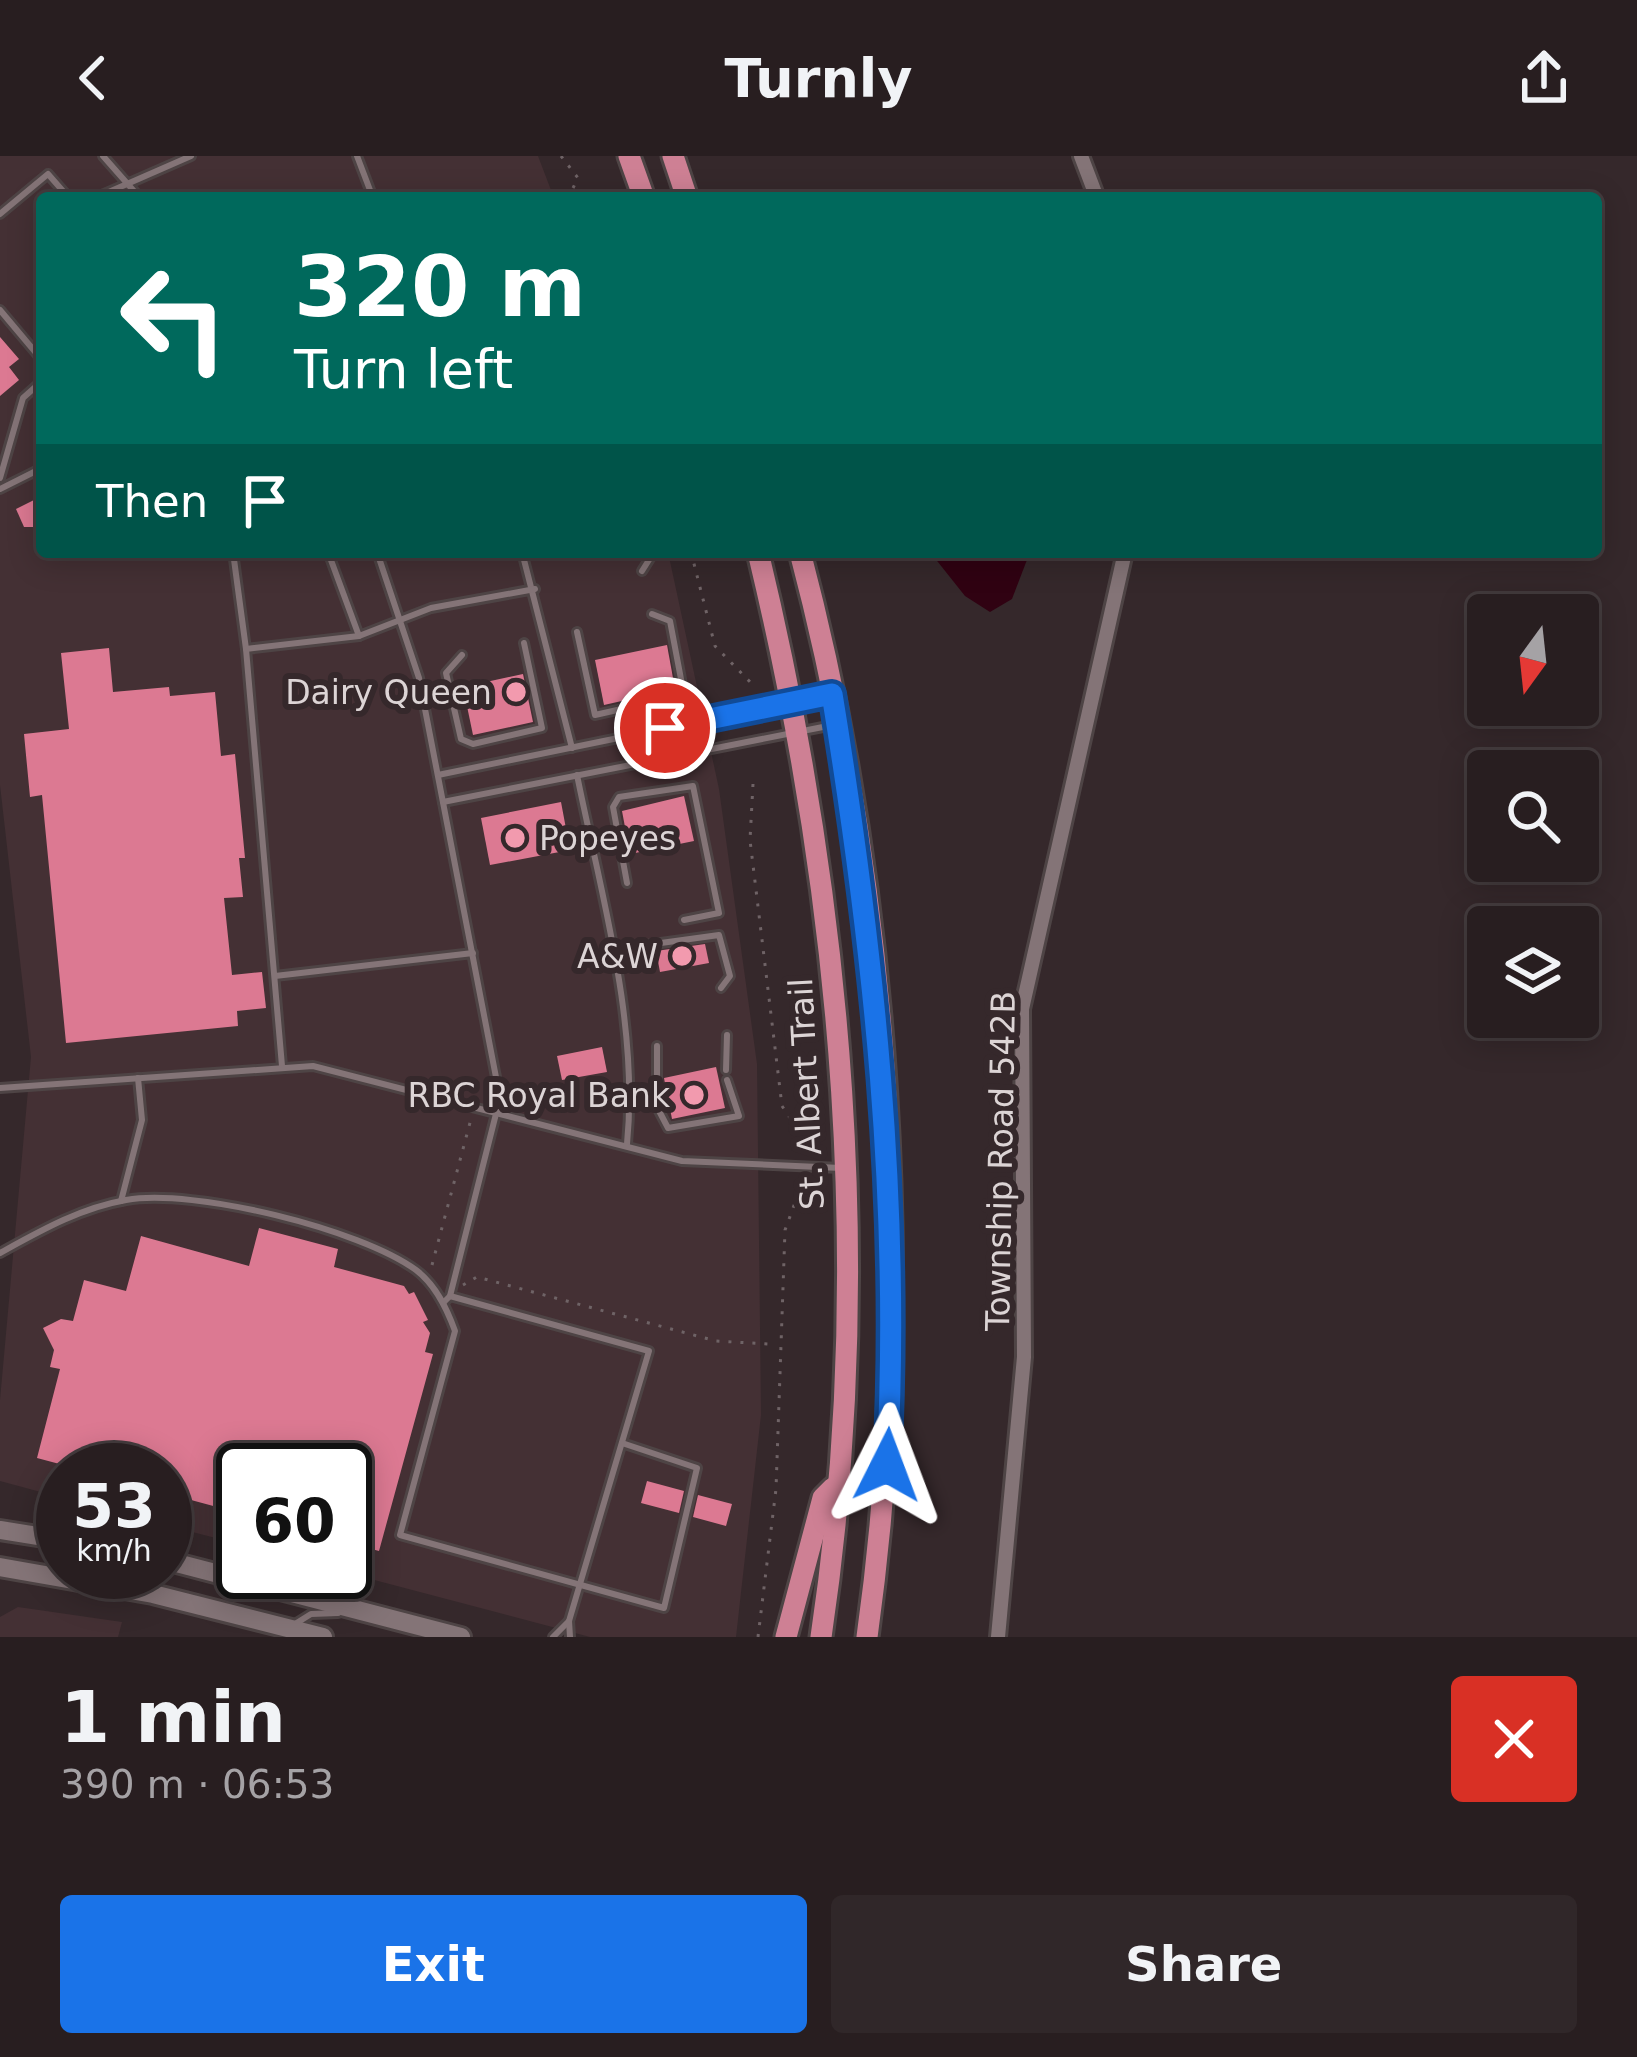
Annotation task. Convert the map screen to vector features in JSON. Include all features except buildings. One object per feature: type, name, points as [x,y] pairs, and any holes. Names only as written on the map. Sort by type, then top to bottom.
[{"type":"main road","points":[[629,156],[642,192]]},
{"type":"main road","points":[[673,156],[686,192]]},
{"type":"main road","name":"St. Albert Trail","points":[[759,558],[793,701],[832,968],[846,1168],[838,1484],[821,1637]]},
{"type":"main road","points":[[801,558],[832,694],[877,1005],[894,1298],[887,1465],[867,1637]]},
{"type":"main road","points":[[786,1637],[823,1498],[838,1484]]},
{"type":"main road","points":[[0,1530],[36,1536]]},
{"type":"main road","points":[[0,1567],[153,1594],[290,1633],[323,1637]]},
{"type":"main road","points":[[192,1567],[461,1637]]},
{"type":"street","points":[[1082,156],[1095,192]]},
{"type":"street","name":"Township Road 542B","points":[[998,1637],[1024,1357],[1022,1009],[1124,558]]},
{"type":"lane","points":[[103,156],[135,192]]},
{"type":"lane","points":[[102,192],[191,156]]},
{"type":"lane","points":[[357,156],[371,192]]},
{"type":"lane","points":[[0,214],[48,174],[64,192]]},
{"type":"lane","points":[[0,310],[36,353]]},
{"type":"lane","points":[[0,478],[23,398],[36,387]]},
{"type":"lane","points":[[0,489],[36,471]]},
{"type":"lane","points":[[234,558],[282,1066]]},
{"type":"lane","points":[[330,558],[359,636]]},
{"type":"lane","points":[[379,558],[402,619],[443,802],[500,1110],[451,1294],[443,1303]]},
{"type":"lane","points":[[524,558],[572,748]]},
{"type":"lane","points":[[642,571],[650,558]]},
{"type":"lane","points":[[246,649],[359,636],[431,608],[535,589]]},
{"type":"lane","points":[[577,632],[595,716],[684,694],[670,621],[652,614]]},
{"type":"lane","points":[[462,655],[446,673],[461,739],[473,744],[542,728],[524,643]]},
{"type":"lane","points":[[437,775],[832,694]]},
{"type":"lane","points":[[443,802],[837,725]]},
{"type":"lane","points":[[577,775],[632,1096],[627,1146]]},
{"type":"lane","points":[[627,883],[613,807],[619,797],[693,786],[719,913],[684,920]]},
{"type":"lane","points":[[610,950],[719,935],[730,976],[721,988]]},
{"type":"lane","points":[[274,976],[473,952]]},
{"type":"lane","points":[[726,1070],[727,1035]]},
{"type":"lane","points":[[657,1046],[657,1108],[668,1128],[739,1116],[727,1080]]},
{"type":"lane","points":[[0,1088],[282,1066],[340,1071],[704,1164],[846,1168]]},
{"type":"lane","points":[[121,1201],[142,1120],[138,1078]]},
{"type":"lane","points":[[0,1253],[65,1218],[121,1201],[154,1198],[268,1214],[360,1241],[414,1268],[443,1303],[454,1342],[400,1535],[664,1608],[698,1468],[622,1443]]},
{"type":"lane","points":[[451,1294],[649,1351],[569,1621],[570,1637]]},
{"type":"lane","points":[[290,1633],[302,1618],[320,1612],[407,1623]]},
{"type":"lane","points":[[554,1637],[569,1621]]},
{"type":"path","points":[[561,156],[578,178],[573,188]]},
{"type":"path","points":[[693,558],[716,646],[754,686]]},
{"type":"path","points":[[752,784],[750,840],[782,1106],[794,1124]]},
{"type":"path","points":[[428,1283],[471,1119]]},
{"type":"path","points":[[758,1637],[776,1490],[785,1230],[800,1189]]},
{"type":"path","points":[[451,1294],[477,1277],[716,1341],[769,1344]]},
{"type":"shaded area","points":[[0,156],[538,156],[552,192],[36,192],[36,558],[669,558],[719,789],[757,1064],[761,1415],[736,1637],[590,1637],[372,1579],[372,1443],[216,1443],[216,1538],[192,1532],[192,1443],[36,1443],[36,1491],[0,1481],[0,1400],[31,1057],[0,785]]},
{"type":"shaded area","points":[[935,558],[1028,558],[1012,599],[990,612],[965,596]]},
{"type":"shaded area","points":[[18,1607],[122,1622],[118,1637],[0,1637],[0,1617]]},
{"type":"place","name":"Dairy Queen","points":[[516,692]]},
{"type":"place","name":"Popeyes","points":[[515,838]]},
{"type":"place","name":"A&W","points":[[682,956]]},
{"type":"place","name":"RBC Royal Bank","points":[[694,1095]]},
{"type":"route","points":[[665,728],[832,694],[877,1005],[894,1298],[887,1465]]}]
